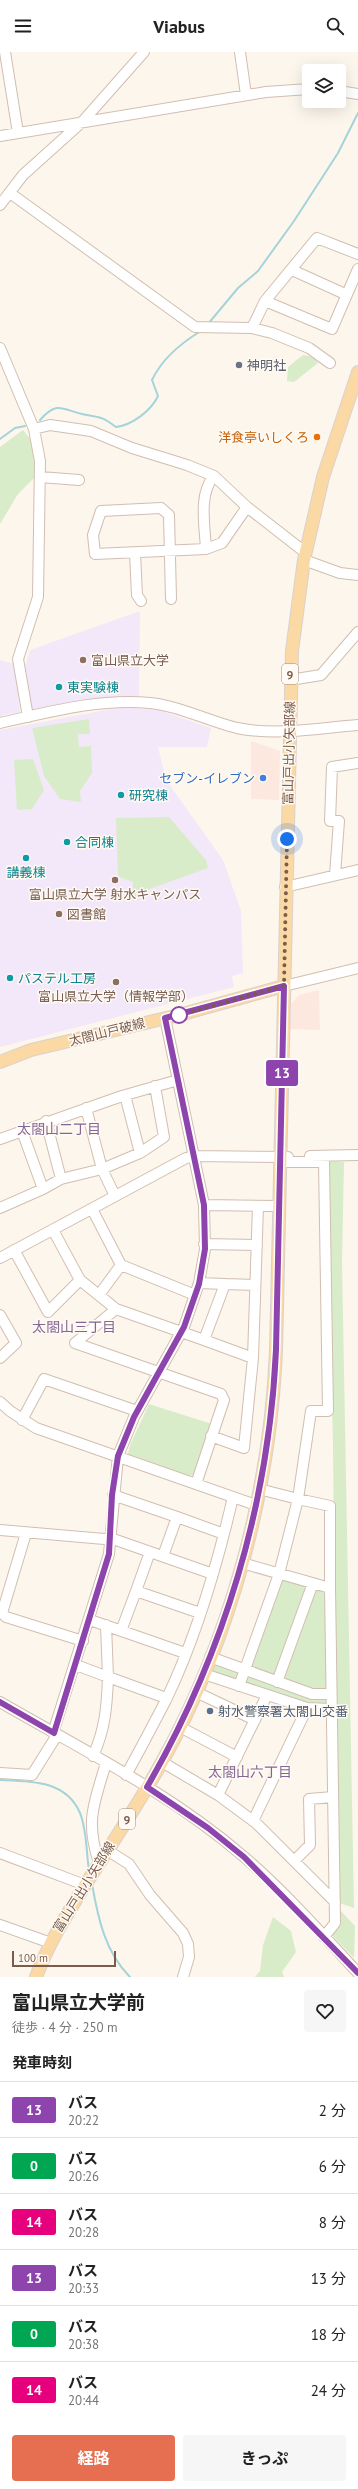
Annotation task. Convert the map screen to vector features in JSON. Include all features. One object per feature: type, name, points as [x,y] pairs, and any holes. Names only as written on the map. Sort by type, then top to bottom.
[{"type":"main road","name":"富山戸出小矢部線","points":[[36,1977],[51,1943],[162,1762],[180,1727],[210,1657],[242,1563],[256,1505],[272,1406],[276,1361],[285,887],[291,732],[290,680],[296,608],[305,556],[323,478],[358,372]]},
{"type":"main road","name":"太閤山戸破線","points":[[0,1062],[31,1050],[165,1018],[284,986]]},
{"type":"street","points":[[5,52],[18,133]]},
{"type":"street","points":[[0,205],[23,175],[64,141],[144,52]]},
{"type":"street","points":[[240,52],[246,95]]},
{"type":"street","points":[[0,136],[246,95],[302,90]]},
{"type":"street","points":[[346,92],[358,94]]},
{"type":"street","points":[[10,193],[195,327],[252,328],[289,338],[309,348],[330,363]]},
{"type":"street","points":[[252,328],[265,301],[317,238],[358,254]]},
{"type":"street","points":[[265,301],[332,329],[345,294],[358,269]]},
{"type":"street","points":[[292,270],[345,294]]},
{"type":"street","points":[[0,348],[34,429],[40,461],[38,596],[18,659],[28,717]]},
{"type":"street","points":[[34,429],[50,425],[91,431],[132,448],[187,465],[214,476],[247,507],[305,556],[340,573],[358,576]]},
{"type":"street","points":[[206,549],[204,498],[210,481],[214,476]]},
{"type":"street","points":[[40,477],[79,480]]},
{"type":"street","points":[[172,599],[170,552],[169,515],[161,508],[101,511],[94,535],[95,554],[170,552],[206,549],[222,544],[247,507]]},
{"type":"street","points":[[136,553],[137,595],[141,601]]},
{"type":"street","points":[[290,680],[321,676],[358,632]]},
{"type":"street","points":[[0,723],[88,705],[122,702],[151,703],[182,710],[239,728],[291,732],[358,725]]},
{"type":"street","points":[[335,875],[339,821],[330,820],[332,767],[358,762]]},
{"type":"street","points":[[285,887],[358,870]]},
{"type":"street","points":[[284,986],[358,968]]},
{"type":"street","points":[[0,1773],[32,1775],[55,1734],[90,1620],[111,1539],[112,1495],[118,1456],[138,1411],[180,1333],[199,1284],[204,1244],[204,1205],[165,1018]]},
{"type":"street","points":[[0,1139],[46,1121],[125,1095],[178,1080]]},
{"type":"street","points":[[0,1208],[61,1179],[102,1169],[140,1153],[164,1137],[155,1086]]},
{"type":"street","points":[[125,1095],[140,1153]]},
{"type":"street","points":[[86,1108],[102,1169],[115,1196]]},
{"type":"street","points":[[46,1121],[61,1179]]},
{"type":"street","points":[[22,1130],[43,1188]]},
{"type":"street","points":[[280,1159],[358,1155]]},
{"type":"street","points":[[0,1258],[115,1196],[194,1156],[324,1162],[328,1411],[311,1411],[298,1498],[279,1574],[239,1686]]},
{"type":"street","points":[[204,1205],[279,1206]]},
{"type":"street","points":[[211,1436],[244,1448],[253,1358],[258,1206]]},
{"type":"street","points":[[92,1209],[122,1265],[195,1296]]},
{"type":"street","points":[[53,1230],[80,1280],[116,1309],[253,1358]]},
{"type":"street","points":[[204,1244],[257,1245]]},
{"type":"street","points":[[14,1250],[48,1312],[80,1280]]},
{"type":"street","points":[[99,1295],[122,1265]]},
{"type":"street","points":[[199,1284],[255,1285]]},
{"type":"street","points":[[204,1340],[225,1284]]},
{"type":"street","points":[[116,1309],[75,1343],[221,1394],[224,1400],[196,1484]]},
{"type":"street","points":[[0,1316],[16,1343],[0,1358]]},
{"type":"street","points":[[22,1420],[44,1379],[138,1411]]},
{"type":"street","points":[[0,1402],[22,1420],[63,1438],[256,1505]]},
{"type":"street","points":[[259,1489],[330,1506],[335,1923],[324,1937]]},
{"type":"street","points":[[112,1495],[224,1534]]},
{"type":"street","points":[[126,1775],[166,1698],[185,1652],[213,1574],[233,1497]]},
{"type":"street","points":[[163,1556],[177,1517]]},
{"type":"street","points":[[0,1530],[111,1539],[213,1574]]},
{"type":"street","points":[[26,1533],[2,1613],[6,1617],[83,1641]]},
{"type":"street","points":[[121,1631],[150,1552]]},
{"type":"street","points":[[242,1563],[330,1588]]},
{"type":"street","points":[[277,1682],[313,1584]]},
{"type":"street","points":[[136,1591],[200,1613]]},
{"type":"street","points":[[90,1620],[185,1652]]},
{"type":"street","points":[[93,1756],[101,1738],[107,1712],[108,1677],[106,1625]]},
{"type":"street","points":[[210,1657],[312,1694],[332,1694]]},
{"type":"street","points":[[76,1665],[166,1698]]},
{"type":"street","points":[[204,1674],[307,1708],[332,1709]]},
{"type":"street","points":[[196,1692],[255,1720]]},
{"type":"street","points":[[218,1796],[267,1695]]},
{"type":"street","points":[[0,1702],[147,1787],[208,1828],[244,1857],[358,1973]]},
{"type":"street","points":[[253,1821],[307,1708]]},
{"type":"street","points":[[180,1727],[237,1757]]},
{"type":"street","points":[[162,1762],[218,1796],[253,1821],[335,1902]]},
{"type":"street","points":[[98,1865],[91,1828],[91,1811],[106,1763]]},
{"type":"street","points":[[294,1861],[310,1845],[309,1799],[333,1797]]},
{"type":"street","points":[[107,1850],[129,1864],[150,1895],[183,1933],[188,1944],[189,1957],[183,1977]]},
{"type":"street","points":[[0,1853],[86,1884]]},
{"type":"street","points":[[0,1926],[51,1943]]},
{"type":"shaded area","name":"富山県立大学","points":[[140,611],[139,697],[122,696],[97,699],[31,711],[24,670],[30,650]]},
{"type":"shaded area","points":[[0,660],[15,664],[20,712],[0,716]]},
{"type":"shaded area","name":"富山県立大学 射水キャンパス","points":[[121,707],[159,710],[211,728],[207,747],[158,747],[166,780],[223,860],[241,911],[243,973],[232,976],[234,987],[0,1047],[0,730]]},
{"type":"shaded area","points":[[251,741],[280,751],[279,800],[251,799]]},
{"type":"shaded area","points":[[319,990],[320,1030],[290,1029],[291,1004],[299,995]]},
{"type":"green space","points":[[303,355],[313,357],[318,363],[294,382],[287,381],[288,367]]},
{"type":"green space","points":[[23,430],[31,440],[36,476],[18,494],[0,524],[0,447]]},
{"type":"green space","points":[[89,719],[90,734],[78,734],[79,747],[91,746],[92,773],[80,791],[81,802],[60,799],[44,776],[32,728]]},
{"type":"green space","points":[[33,759],[44,790],[32,809],[17,810],[14,760]]},
{"type":"green space","points":[[169,817],[206,860],[208,868],[141,892],[138,898],[132,900],[133,882],[119,877],[118,874],[116,818]]},
{"type":"green space","points":[[326,1161],[344,1162],[342,1262],[354,1908],[337,1902],[333,1445]]},
{"type":"green space","points":[[149,1404],[212,1424],[195,1474],[189,1476],[128,1454],[130,1445]]},
{"type":"green space","points":[[285,1579],[304,1584],[307,1590],[277,1674],[272,1677],[250,1668],[281,1581]]},
{"type":"green space","points":[[318,1589],[327,1595],[328,1688],[325,1691],[311,1690],[282,1679],[314,1591]]},
{"type":"green space","points":[[213,1663],[239,1671],[238,1681],[213,1673],[209,1668]]},
{"type":"green space","points":[[249,1675],[327,1697],[329,1701],[322,1704],[312,1704],[288,1699],[246,1683],[247,1676]]},
{"type":"green space","points":[[339,1909],[355,1926],[354,1958],[331,1934],[340,1926]]},
{"type":"green space","points":[[273,1917],[291,1931],[296,1952],[282,1972],[284,1977],[255,1977],[260,1971],[263,1945]]},
{"type":"waterway","points":[[208,324],[238,288],[258,271],[294,221],[338,153],[358,113]]},
{"type":"waterway","points":[[40,420],[55,408],[100,418],[116,427],[122,426],[134,420],[146,412],[158,396],[152,380],[161,365],[179,346],[201,331]]},
{"type":"waterway","points":[[0,439],[15,428],[25,426]]},
{"type":"waterway","points":[[0,1780],[46,1784],[66,1794],[74,1802],[80,1813],[85,1833],[89,1870]]},
{"type":"waterway","points":[[92,1884],[104,1934],[114,1957],[130,1977]]},
{"type":"bus line","name":"13","points":[[0,1702],[54,1733],[90,1620],[109,1554],[111,1539],[112,1495],[118,1456],[134,1417],[184,1327],[199,1284],[205,1249],[204,1205],[165,1018],[284,986],[276,1350],[272,1406],[266,1452],[256,1505],[242,1563],[223,1622],[204,1674],[177,1733],[147,1787],[208,1828],[244,1857],[358,1973]]},
{"type":"place","name":"神明社","points":[[239,365]]},
{"type":"place","name":"洋食亭いしくろ","points":[[317,437]]},
{"type":"place","name":"富山県立大学","points":[[83,660]]},
{"type":"place","name":"東実験棟","points":[[59,687]]},
{"type":"place","name":"セブン-イレブン","points":[[263,778]]},
{"type":"place","name":"研究棟","points":[[121,795]]},
{"type":"place","name":"合同棟","points":[[67,842]]},
{"type":"place","name":"講義棟","points":[[26,858]]},
{"type":"place","name":"富山県立大学 射水キャンパス","points":[[115,880]]},
{"type":"place","name":"図書館","points":[[59,914]]},
{"type":"place","name":"パステル工房","points":[[10,978]]},
{"type":"place","name":"富山県立大学（情報学部）","points":[[116,982]]},
{"type":"place","name":"射水警察署太閤山交番","points":[[210,1711]]},
{"type":"district","name":"太閤山二丁目","points":[[59,1129]]},
{"type":"district","name":"太閤山三丁目","points":[[74,1327]]},
{"type":"district","name":"太閤山六丁目","points":[[250,1772]]},
{"type":"route","points":[[179,1015],[284,986],[287,839]]}]
